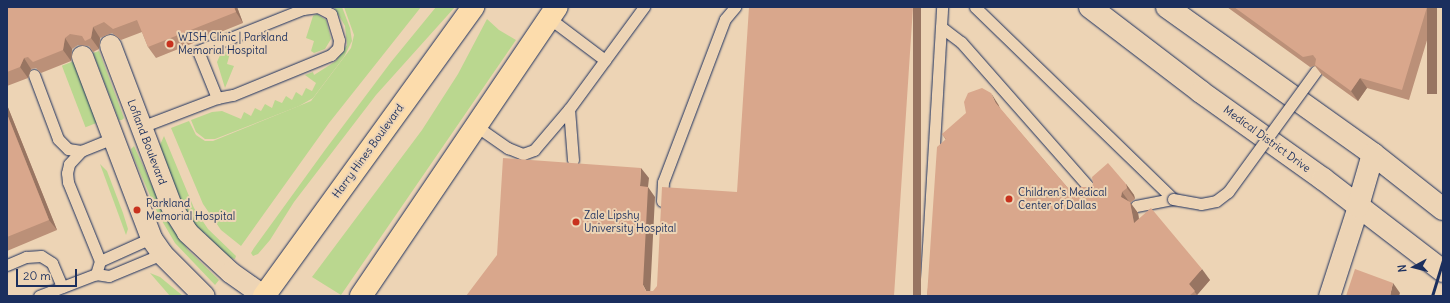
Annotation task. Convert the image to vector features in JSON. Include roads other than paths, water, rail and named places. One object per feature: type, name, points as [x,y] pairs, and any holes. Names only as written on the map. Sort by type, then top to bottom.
[{"type":"main road","name":"Harry Hines Boulevard","points":[[264,296],[473,7]]},
{"type":"main road","name":"Medical District Drive","points":[[1090,7],[1443,271]]},
{"type":"main road","points":[[1167,7],[1373,154],[1443,209]]},
{"type":"main road","points":[[361,296],[476,126],[547,11]]},
{"type":"main road","points":[[1358,206],[1373,154]]},
{"type":"street","name":"Lofland Boulevard","points":[[110,45],[171,206],[187,232],[230,272],[264,296]]},
{"type":"street","points":[[82,56],[157,246],[204,296]]},
{"type":"street","points":[[114,138],[142,127]]},
{"type":"street","points":[[1329,296],[1358,206]]},
{"type":"lane","points":[[142,127],[216,98],[233,95],[331,55],[338,48],[339,40],[331,14],[318,7],[303,9],[198,51],[216,98]]},
{"type":"lane","points":[[476,126],[508,148],[523,154],[534,150],[569,109],[644,7]]},
{"type":"lane","points":[[662,212],[663,182],[725,19],[735,7]]},
{"type":"lane","points":[[925,296],[942,7]]},
{"type":"lane","points":[[975,7],[1173,199]]},
{"type":"lane","points":[[547,11],[605,60]]},
{"type":"lane","points":[[941,27],[961,42],[1094,193]]},
{"type":"lane","points":[[1136,206],[1173,199],[1201,204],[1216,201],[1228,192],[1316,71]]},
{"type":"lane","points":[[34,75],[58,138],[68,149],[81,151]]},
{"type":"lane","points":[[569,109],[573,160]]},
{"type":"lane","points":[[96,274],[100,261],[68,182],[68,164],[81,151],[114,138]]},
{"type":"lane","points":[[100,261],[157,246]]},
{"type":"lane","points":[[39,296],[96,274],[109,276],[157,246]]},
{"type":"lane","points":[[7,265],[26,257],[41,256],[52,263],[62,287]]},
{"type":"railway","points":[[1432,296],[1443,260]]},
{"type":"place","name":"WISH Clinic | Parkland Memorial Hospital","points":[[170,44]]},
{"type":"place","name":"Children's Medical Center of Dallas","points":[[1009,199]]},
{"type":"place","name":"Parkland Memorial Hospital","points":[[137,210]]},
{"type":"place","name":"Zale Lipshy University Hospital","points":[[576,222]]}]
